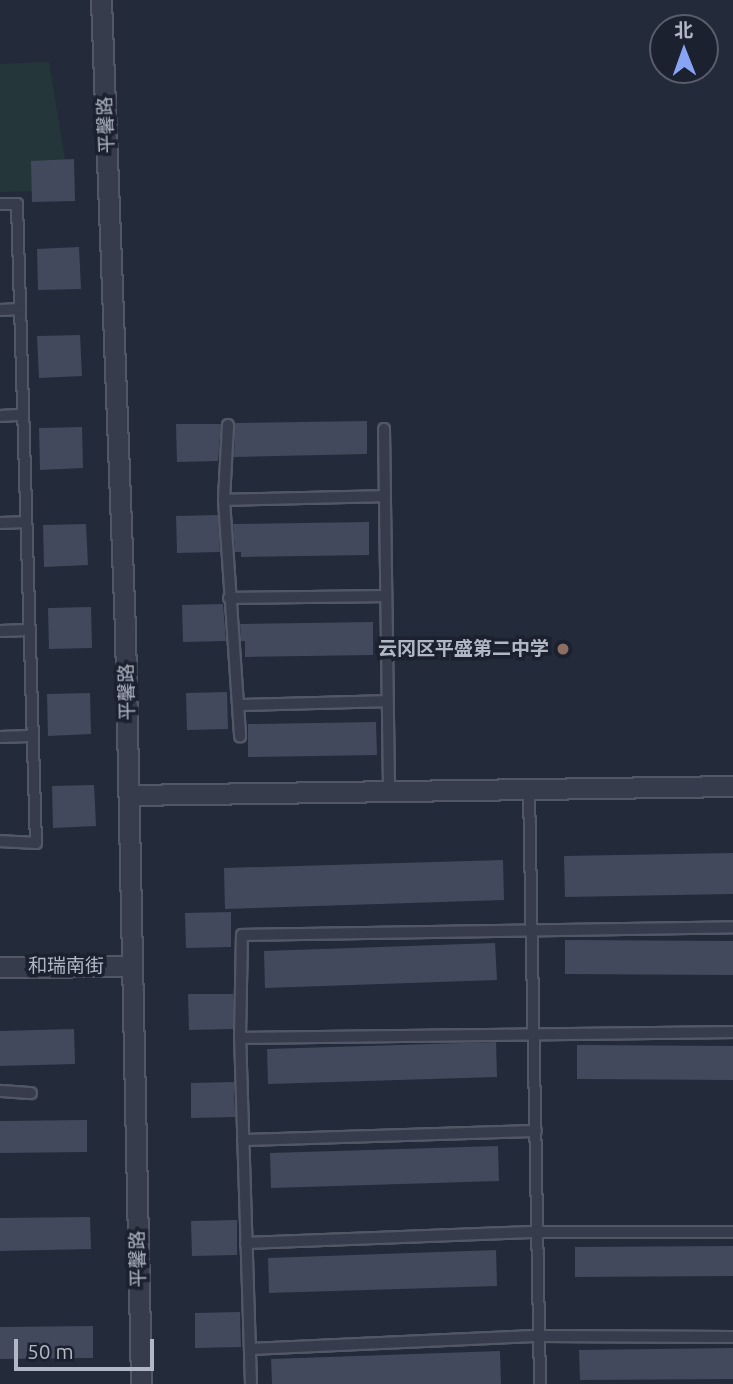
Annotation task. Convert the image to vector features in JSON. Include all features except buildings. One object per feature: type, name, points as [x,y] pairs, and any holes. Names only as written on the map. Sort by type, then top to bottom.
[{"type":"street","name":"平馨路","points":[[101,0],[129,794],[141,1384]]},
{"type":"street","points":[[129,794],[733,786]]},
{"type":"street","name":"和瑞南街","points":[[0,967],[132,966]]},
{"type":"lane","points":[[0,204],[17,204],[30,736],[36,843],[0,841]]},
{"type":"lane","points":[[0,310],[20,309]]},
{"type":"lane","points":[[0,416],[22,415]]},
{"type":"lane","points":[[228,425],[224,500],[240,736]]},
{"type":"lane","points":[[384,429],[389,791]]},
{"type":"lane","points":[[224,500],[385,496]]},
{"type":"lane","points":[[0,523],[25,522]]},
{"type":"lane","points":[[229,598],[386,596]]},
{"type":"lane","points":[[0,631],[27,630]]},
{"type":"lane","points":[[238,705],[387,701]]},
{"type":"lane","points":[[0,737],[30,736]]},
{"type":"lane","points":[[528,789],[540,1384]]},
{"type":"lane","points":[[251,1384],[240,1038],[242,935],[733,927]]},
{"type":"lane","points":[[240,1038],[534,1032],[733,1032]]},
{"type":"lane","points":[[0,1091],[31,1093]]},
{"type":"lane","points":[[243,1140],[536,1131]]},
{"type":"lane","points":[[246,1243],[538,1232],[733,1232]]},
{"type":"lane","points":[[250,1349],[540,1336],[733,1337]]},
{"type":"shaded area","points":[[49,62],[70,190],[0,192],[0,64]]},
{"type":"place","name":"云冈区平盛第二中学","points":[[563,649]]}]
